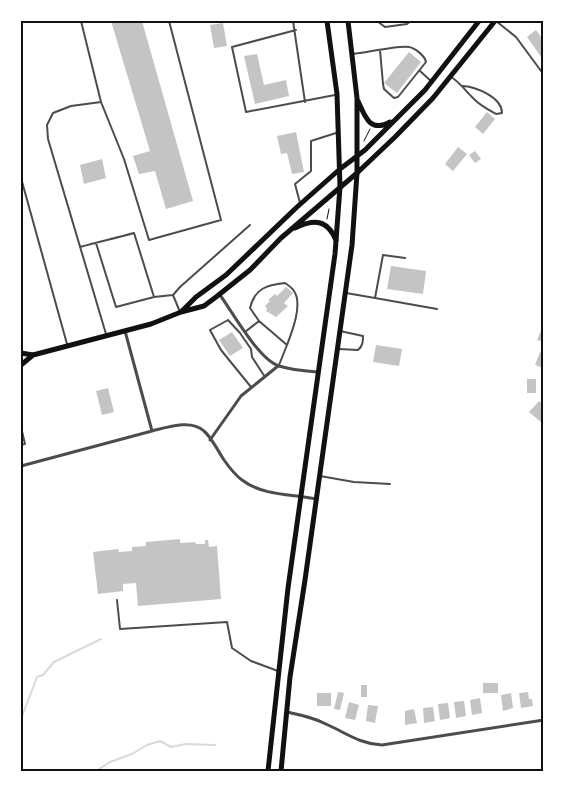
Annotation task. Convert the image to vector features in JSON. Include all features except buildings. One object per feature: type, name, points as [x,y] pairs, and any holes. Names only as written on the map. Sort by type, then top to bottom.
[{"type":"main road","points":[[268,771],[278,671],[336,240],[340,187],[338,95],[327,21]]},
{"type":"main road","points":[[281,771],[290,677],[352,245],[357,173],[357,98],[348,21]]},
{"type":"main road","points":[[181,312],[196,296],[242,261],[301,204],[340,169],[357,157],[397,118],[432,81],[479,21]]},
{"type":"main road","points":[[21,353],[33,355],[151,324],[181,312],[204,306],[220,295],[250,270],[290,230],[357,173],[427,104],[495,21]]},
{"type":"main road","points":[[357,98],[368,121],[372,124],[385,124],[397,118]]},
{"type":"main road","points":[[290,230],[304,224],[319,223],[330,229],[336,240]]},
{"type":"main road","points":[[21,365],[33,355]]},
{"type":"street","points":[[220,295],[264,356],[278,366],[318,372]]},
{"type":"street","points":[[125,331],[152,431]]},
{"type":"street","points":[[210,440],[241,396],[278,366]]},
{"type":"street","points":[[21,466],[172,426],[196,426],[204,431],[241,479],[253,487],[274,493],[317,499]]},
{"type":"street","points":[[286,712],[328,724],[362,742],[382,745],[544,720]]},
{"type":"lane","points":[[81,21],[101,102],[124,159],[149,240],[222,220],[169,21]]},
{"type":"lane","points":[[293,21],[296,30],[305,102]]},
{"type":"lane","points":[[377,21],[385,27],[407,24],[411,21]]},
{"type":"lane","points":[[495,21],[516,37],[544,74]]},
{"type":"lane","points":[[296,30],[232,47],[246,112],[338,95]]},
{"type":"lane","points":[[353,54],[380,50],[406,47],[412,48],[425,58],[426,62],[420,71],[398,97],[394,98],[384,89],[380,50]]},
{"type":"lane","points":[[420,71],[432,81]]},
{"type":"lane","points":[[451,76],[483,107],[496,114],[502,113],[501,105],[494,99],[476,88],[462,86]]},
{"type":"lane","points":[[101,102],[71,106],[53,113],[47,126],[48,139],[107,336]]},
{"type":"lane","points":[[301,204],[295,184],[311,171],[310,141],[339,132]]},
{"type":"lane","points":[[21,178],[67,346]]},
{"type":"lane","points":[[96,243],[116,307],[173,295],[250,225]]},
{"type":"lane","points":[[80,247],[134,233],[154,298]]},
{"type":"lane","points":[[375,298],[383,255],[405,258]]},
{"type":"lane","points":[[278,366],[287,345],[294,327],[297,301],[294,291],[285,283],[266,286],[255,296],[250,308],[259,321],[287,345]]},
{"type":"lane","points":[[346,293],[437,309]]},
{"type":"lane","points":[[173,295],[181,312]]},
{"type":"lane","points":[[251,388],[221,350],[210,330],[228,320],[251,349],[252,357],[264,377]]},
{"type":"lane","points":[[245,332],[259,321]]},
{"type":"lane","points":[[338,349],[358,350],[362,345],[362,336],[340,331]]},
{"type":"lane","points":[[21,427],[25,444],[21,445]]},
{"type":"lane","points":[[320,476],[354,482],[390,484]]},
{"type":"lane","points":[[117,600],[120,629],[227,622],[232,648],[251,661],[278,671]]},
{"type":"path","points":[[363,141],[371,127]]},
{"type":"path","points":[[326,222],[330,210]]},
{"type":"waterway","points":[[21,719],[37,677],[43,675],[54,662],[101,639]]},
{"type":"waterway","points":[[96,771],[110,762],[160,741],[171,747],[186,744],[215,745]]}]
